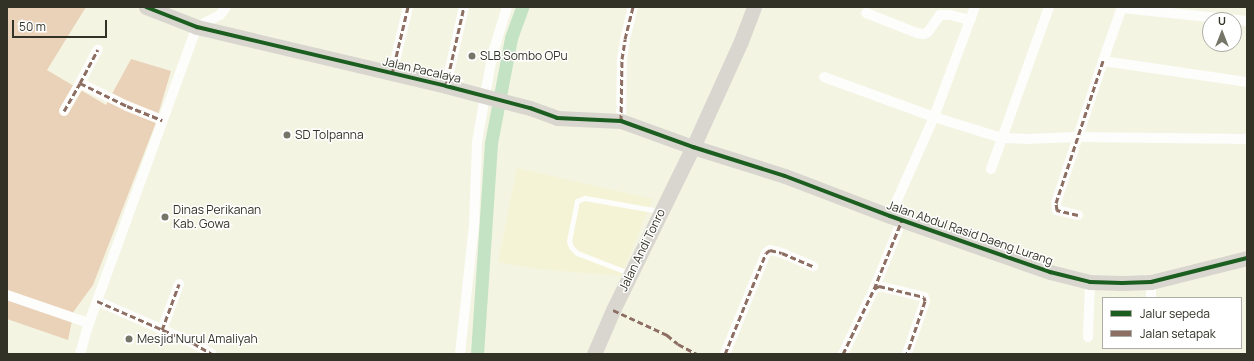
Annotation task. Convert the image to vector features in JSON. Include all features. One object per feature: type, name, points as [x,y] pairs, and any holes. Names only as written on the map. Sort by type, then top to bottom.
[{"type":"street","name":"Jalan Pacalaya","points":[[146,7],[197,27],[446,86],[530,108],[557,118],[621,121],[693,147]]},
{"type":"street","points":[[80,354],[97,301],[197,27],[220,15],[226,7]]},
{"type":"street","points":[[392,74],[408,7]]},
{"type":"street","points":[[446,86],[464,7]]},
{"type":"street","points":[[460,354],[474,225],[477,142],[495,99],[492,56],[507,7]]},
{"type":"street","points":[[621,121],[622,59],[625,39],[633,7]]},
{"type":"street","name":"Jalan Andi Tonro","points":[[594,354],[660,211],[693,147],[741,41],[754,7]]},
{"type":"street","points":[[843,354],[874,289],[896,218],[974,7]]},
{"type":"street","points":[[991,170],[1049,7]]},
{"type":"street","points":[[1078,215],[1057,210],[1055,206],[1076,137],[1122,8],[1247,21]]},
{"type":"street","points":[[866,13],[917,33],[924,34],[928,32],[940,15],[950,15],[970,20]]},
{"type":"street","points":[[64,110],[98,49]]},
{"type":"street","points":[[1103,61],[1247,82]]},
{"type":"street","points":[[824,77],[934,117],[1002,138],[1025,140],[1076,137],[1247,139]]},
{"type":"street","points":[[80,83],[127,106],[162,120]]},
{"type":"street","name":"Jalan Abdul Rasid Daeng Lurang","points":[[693,147],[785,176],[896,218],[1050,272],[1090,282],[1151,282],[1247,258]]},
{"type":"street","points":[[725,354],[766,253],[770,250],[782,253],[813,266]]},
{"type":"street","points":[[1088,337],[1090,282]]},
{"type":"street","points":[[1151,282],[1151,297]]},
{"type":"street","points":[[162,330],[178,284]]},
{"type":"street","points":[[874,289],[878,286],[924,297],[925,301],[907,354]]},
{"type":"street","points":[[7,295],[89,324]]},
{"type":"street","points":[[97,301],[193,343],[212,354]]},
{"type":"lane","points":[[630,274],[577,253],[571,247],[569,241],[577,200],[585,198],[660,211]]},
{"type":"shaded area","points":[[7,7],[86,7],[47,70],[106,105],[131,59],[171,71],[155,125],[93,285],[74,311],[68,340],[7,319]]},
{"type":"shaded area","points":[[517,168],[653,199],[621,276],[537,269],[498,262]]},
{"type":"waterway","points":[[477,354],[491,143],[511,38],[522,7]]},
{"type":"marked path","points":[[392,74],[408,7]]},
{"type":"marked path","points":[[446,86],[464,7]]},
{"type":"marked path","points":[[621,121],[622,59],[625,39],[633,7]]},
{"type":"marked path","points":[[80,83],[98,49]]},
{"type":"marked path","points":[[1078,215],[1057,210],[1056,203],[1103,61]]},
{"type":"marked path","points":[[64,111],[80,83],[127,106],[162,120]]},
{"type":"marked path","points":[[843,354],[874,289],[902,220]]},
{"type":"marked path","points":[[725,354],[766,253],[770,250],[782,253],[813,266]]},
{"type":"marked path","points":[[162,330],[179,284]]},
{"type":"marked path","points":[[874,289],[879,286],[924,297],[925,301],[907,354]]},
{"type":"marked path","points":[[97,301],[193,343],[212,354]]},
{"type":"marked path","points":[[613,310],[667,335],[678,344],[697,354]]},
{"type":"cycle path","points":[[146,7],[197,27],[446,86],[530,108],[557,118],[621,121],[693,147],[785,176],[890,216],[1050,272],[1090,282],[1151,282],[1247,258]]},
{"type":"place","name":"SLB Sombo OPu","points":[[472,56]]},
{"type":"place","name":"SD Tolpanna","points":[[287,135]]},
{"type":"place","name":"Dinas Perikanan Kab. Gowa","points":[[165,217]]},
{"type":"place","name":"Mesjid Nurul Amaliyah","points":[[129,339]]}]
